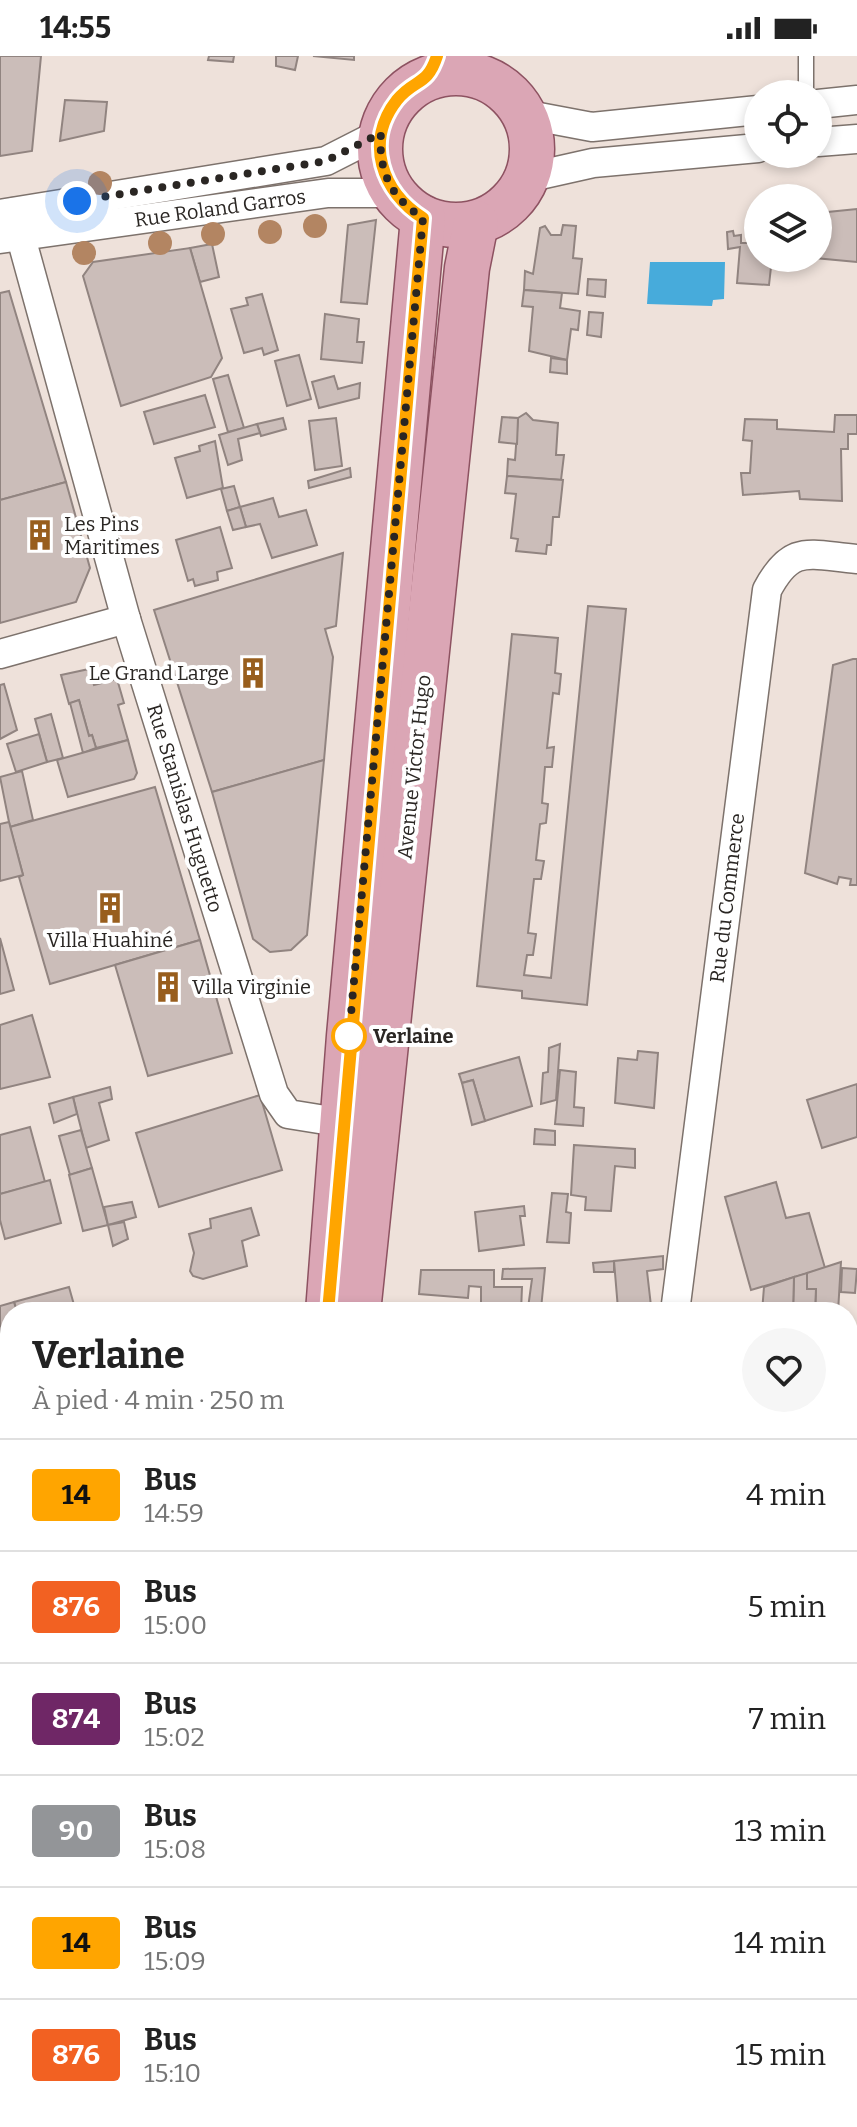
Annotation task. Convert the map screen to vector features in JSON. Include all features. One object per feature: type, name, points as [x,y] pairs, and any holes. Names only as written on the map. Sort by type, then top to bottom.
[{"type":"main road","points":[[434,66],[505,85],[530,134],[532,156],[526,178],[506,206],[476,223],[449,225],[408,206],[379,154],[381,133],[398,98],[434,66]]},
{"type":"main road","name":"Avenue Victor Hugo","points":[[329,1302],[408,206]]},
{"type":"main road","name":"Avenue Victor Hugo","points":[[359,1302],[467,268],[476,223]]},
{"type":"street","points":[[505,85],[592,127],[744,111]]},
{"type":"street","points":[[832,103],[857,100]]},
{"type":"street","name":"Rue Roland Garros","points":[[9,225],[326,161],[381,133]]},
{"type":"street","points":[[832,141],[857,139]]},
{"type":"street","points":[[526,178],[593,163],[744,149]]},
{"type":"street","name":"Rue Roland Garros","points":[[9,225],[328,193],[408,206]]},
{"type":"street","name":"Rue Stanislas Huguetto","points":[[9,225],[126,619],[274,1094],[288,1114],[344,1123]]},
{"type":"street","name":"Rue du Commerce","points":[[676,1302],[767,590],[781,564],[805,554],[857,559]]},
{"type":"street","points":[[0,654],[126,619]]},
{"type":"lane","points":[[806,56],[806,80]]},
{"type":"water","points":[[650,262],[725,262],[724,299],[713,300],[712,306],[647,304]]},
{"type":"building","points":[[0,56],[41,56],[32,151],[0,156]]},
{"type":"building","points":[[209,56],[234,56],[233,62],[208,60]]},
{"type":"building","points":[[276,56],[298,56],[295,70],[276,66]]},
{"type":"building","points":[[313,56],[354,56],[354,60]]},
{"type":"building","points":[[65,100],[107,102],[104,131],[60,141]]},
{"type":"building","points":[[857,209],[857,262],[832,260],[832,212]]},
{"type":"building","points":[[376,220],[367,304],[341,302],[348,225]]},
{"type":"building","points":[[563,225],[576,226],[573,258],[582,259],[578,294],[524,290],[525,271],[533,274],[540,228],[545,226],[551,235],[561,235]]},
{"type":"building","points":[[733,231],[734,236],[741,235],[744,272],[770,272],[769,285],[737,283],[740,247],[728,249],[727,232]]},
{"type":"building","points":[[212,244],[219,277],[200,282],[190,248]]},
{"type":"building","points":[[190,248],[222,358],[211,377],[121,406],[83,276],[93,262]]},
{"type":"building","points":[[588,279],[606,280],[605,297],[587,295]]},
{"type":"building","points":[[524,290],[562,293],[560,308],[580,311],[578,330],[571,329],[567,360],[529,351],[533,307],[522,306]]},
{"type":"building","points":[[9,291],[66,482],[0,500],[0,293]]},
{"type":"building","points":[[262,294],[278,350],[264,355],[262,348],[244,353],[231,309],[248,305],[246,298]]},
{"type":"building","points":[[589,312],[603,313],[601,337],[587,335]]},
{"type":"building","points":[[325,314],[359,319],[357,342],[364,342],[362,363],[321,359]]},
{"type":"building","points":[[299,355],[311,399],[287,406],[275,361]]},
{"type":"building","points":[[551,358],[567,360],[567,374],[550,372]]},
{"type":"building","points":[[228,375],[244,428],[228,432],[213,379]]},
{"type":"building","points":[[334,376],[338,389],[360,383],[359,398],[319,408],[312,382]]},
{"type":"building","points":[[205,395],[215,427],[154,444],[144,412]]},
{"type":"building","points":[[526,413],[533,420],[558,423],[556,455],[564,455],[561,480],[507,476],[508,459],[515,460],[518,418]]},
{"type":"building","points":[[835,415],[857,415],[857,434],[848,434],[848,449],[841,449],[842,501],[800,499],[799,491],[743,495],[741,473],[750,473],[752,441],[743,440],[745,419],[777,420],[777,429],[834,432]]},
{"type":"building","points":[[502,417],[518,418],[517,444],[499,442]]},
{"type":"building","points":[[283,418],[286,429],[261,436],[257,424]]},
{"type":"building","points":[[336,418],[342,466],[315,470],[309,421]]},
{"type":"building","points":[[257,424],[260,433],[238,439],[242,460],[228,465],[219,435]]},
{"type":"building","points":[[215,441],[223,488],[187,498],[175,458],[200,451],[199,446]]},
{"type":"building","points":[[350,468],[351,477],[309,488],[308,481]]},
{"type":"building","points":[[507,476],[563,480],[559,517],[553,517],[551,545],[547,545],[546,554],[516,551],[518,539],[511,538],[516,494],[505,493]]},
{"type":"building","name":"Les Pins Maritimes","points":[[66,482],[90,568],[76,602],[0,623],[0,500]]},
{"type":"building","points":[[234,486],[240,507],[227,511],[221,489]]},
{"type":"building","points":[[273,498],[279,517],[306,510],[317,545],[272,558],[260,524],[246,527],[240,507]]},
{"type":"building","points":[[240,507],[246,527],[233,530],[227,511]]},
{"type":"building","points":[[220,527],[232,568],[217,572],[218,580],[195,586],[193,579],[188,581],[176,540]]},
{"type":"building","name":"Le Grand Large","points":[[343,553],[336,626],[325,629],[333,657],[324,760],[212,792],[154,610]]},
{"type":"building","points":[[588,606],[626,609],[587,1005],[522,998],[522,991],[477,986],[512,634],[558,638],[555,673],[561,674],[559,694],[553,693],[547,748],[554,747],[552,767],[545,767],[542,803],[548,804],[546,823],[540,824],[536,860],[544,861],[541,879],[534,879],[528,933],[536,934],[533,955],[527,955],[524,975],[551,978]]},
{"type":"building","points":[[857,659],[857,885],[850,885],[851,879],[839,877],[837,884],[805,873],[833,665]]},
{"type":"building","points":[[89,669],[94,685],[117,679],[124,703],[118,705],[128,740],[96,748],[92,735],[89,736],[79,700],[69,704],[61,675]]},
{"type":"building","points":[[4,684],[17,730],[0,739],[0,685]]},
{"type":"building","points":[[79,700],[89,736],[92,735],[96,748],[83,753],[70,703]]},
{"type":"building","points":[[51,714],[63,758],[47,762],[35,719]]},
{"type":"building","points":[[39,734],[47,762],[16,772],[7,744]]},
{"type":"building","points":[[128,740],[137,773],[134,779],[68,797],[57,760]]},
{"type":"building","points":[[324,760],[307,935],[291,950],[270,952],[253,939],[212,792]]},
{"type":"building","points":[[22,771],[33,820],[10,827],[0,777]]},
{"type":"building","name":"Villa Huahiné","points":[[155,787],[200,940],[50,984],[19,877],[23,875],[10,827]]},
{"type":"building","points":[[9,822],[23,875],[0,881],[0,824]]},
{"type":"building","points":[[0,938],[14,990],[0,994]]},
{"type":"building","name":"Villa Virginie","points":[[200,940],[232,1053],[148,1076],[115,965]]},
{"type":"building","points":[[32,1015],[50,1077],[0,1089],[0,1025]]},
{"type":"building","points":[[560,1044],[556,1100],[541,1104],[543,1073],[548,1072],[549,1048]]},
{"type":"building","points":[[638,1051],[658,1053],[654,1108],[615,1103],[618,1058],[637,1060]]},
{"type":"building","points":[[519,1057],[532,1106],[485,1121],[473,1080],[462,1083],[459,1074]]},
{"type":"building","points":[[560,1070],[576,1072],[574,1107],[584,1108],[583,1126],[555,1124]]},
{"type":"building","points":[[473,1080],[485,1121],[472,1125],[462,1083]]},
{"type":"building","points":[[857,1084],[857,1137],[822,1148],[807,1100]]},
{"type":"building","points":[[110,1087],[112,1099],[99,1103],[109,1140],[86,1148],[73,1097]]},
{"type":"building","points":[[260,1095],[282,1170],[159,1207],[136,1133]]},
{"type":"building","points":[[73,1097],[77,1114],[54,1123],[49,1104]]},
{"type":"building","points":[[30,1127],[45,1182],[0,1194],[0,1135]]},
{"type":"building","points":[[535,1129],[555,1131],[555,1145],[534,1144]]},
{"type":"building","points":[[81,1130],[92,1168],[70,1175],[59,1136]]},
{"type":"building","points":[[574,1145],[635,1149],[635,1168],[615,1166],[611,1211],[585,1210],[586,1197],[571,1195]]},
{"type":"building","points":[[92,1168],[108,1225],[83,1231],[69,1175]]},
{"type":"building","points":[[50,1180],[61,1223],[5,1239],[0,1220],[0,1194]]},
{"type":"building","points":[[776,1182],[786,1218],[809,1213],[825,1268],[751,1290],[725,1197]]},
{"type":"building","points":[[552,1193],[568,1194],[566,1212],[571,1213],[569,1243],[547,1242]]},
{"type":"building","points":[[132,1202],[136,1217],[108,1225],[104,1207]]},
{"type":"building","points":[[524,1206],[525,1216],[520,1216],[524,1245],[479,1251],[475,1212]]},
{"type":"building","points":[[251,1208],[259,1235],[242,1241],[247,1266],[203,1279],[193,1276],[190,1271],[194,1253],[189,1234],[211,1228],[210,1219]]},
{"type":"building","points":[[124,1222],[128,1239],[113,1246],[108,1225]]},
{"type":"building","points":[[663,1256],[663,1269],[647,1271],[651,1302],[617,1302],[614,1261]]},
{"type":"building","points":[[614,1261],[614,1272],[594,1272],[593,1263]]},
{"type":"building","points":[[841,1262],[839,1302],[815,1302],[816,1289],[807,1289],[807,1273]]},
{"type":"building","points":[[545,1268],[542,1302],[529,1302],[532,1279],[502,1279],[503,1269]]},
{"type":"building","points":[[842,1268],[857,1269],[855,1293],[841,1292]]},
{"type":"building","points":[[421,1270],[494,1270],[494,1287],[522,1287],[521,1302],[481,1302],[481,1287],[469,1286],[468,1298],[419,1294]]},
{"type":"building","points":[[807,1273],[807,1289],[816,1289],[815,1302],[793,1302],[794,1277]]},
{"type":"building","points":[[794,1277],[793,1302],[763,1302],[764,1287]]},
{"type":"building","points":[[69,1287],[73,1302],[14,1302]]},
{"type":"bus line","name":"14","points":[[329,1302],[351,1017],[423,218],[407,208],[393,193],[379,154],[387,115],[398,98],[413,85],[430,77],[437,56]]},
{"type":"place","name":"Les Pins Maritimes","points":[[40,535]]},
{"type":"place","name":"Le Grand Large","points":[[253,673]]},
{"type":"place","name":"Villa Huahiné","points":[[110,908]]},
{"type":"place","name":"Villa Virginie","points":[[168,987]]},
{"type":"place","name":"Verlaine","points":[[349,1036]]},
{"type":"route","points":[[77,201],[326,161],[381,133],[379,154],[393,193],[407,208],[423,218],[349,1036]]}]
